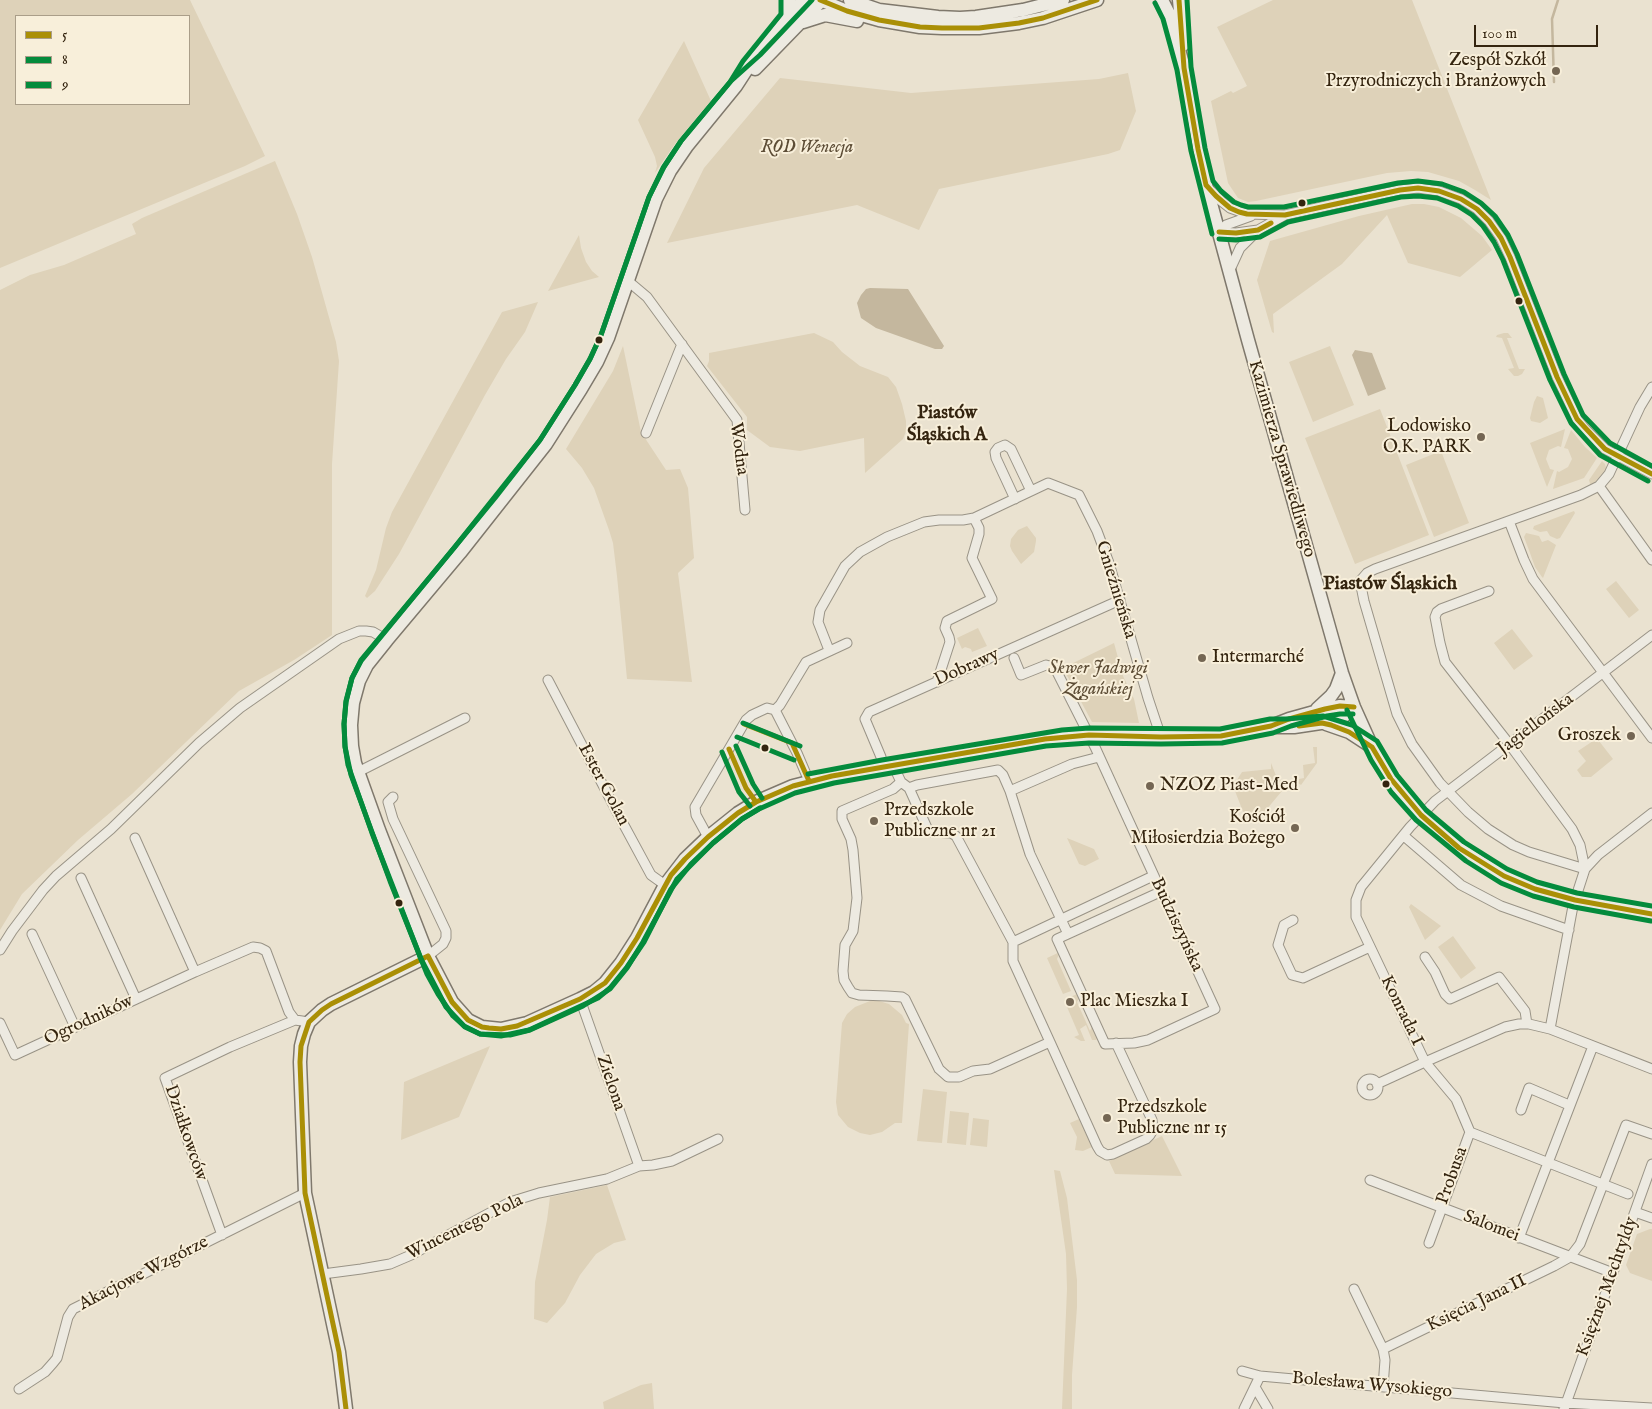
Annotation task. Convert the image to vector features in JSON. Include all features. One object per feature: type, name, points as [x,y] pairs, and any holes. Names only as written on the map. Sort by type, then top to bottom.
[{"type":"street","points":[[788,17],[790,10],[789,0]]},
{"type":"street","points":[[803,0],[749,66],[736,86],[687,146],[670,171],[656,199],[608,338],[597,362],[546,444],[478,531],[367,665],[359,681],[353,703],[351,725],[352,746],[358,772],[428,956],[444,990],[452,1002],[468,1020],[482,1027],[496,1029],[517,1026],[580,999],[605,982],[621,963],[637,938],[665,885],[685,860],[708,837],[751,805],[793,786],[809,781],[888,766],[1045,739],[1089,735],[1220,736],[1271,726],[1289,719],[1340,706],[1354,707]]},
{"type":"street","points":[[736,86],[765,60],[821,0],[848,11],[879,15],[938,17],[976,17],[1023,10],[1063,0]]},
{"type":"street","points":[[850,0],[879,15],[920,27],[942,28],[998,26],[1043,18],[1097,0]]},
{"type":"street","points":[[866,0],[879,15]]},
{"type":"street","name":"Kazimierza Sprawiedliwego","points":[[1162,0],[1170,16],[1184,68],[1206,186],[1229,272],[1342,673],[1354,707],[1372,747],[1391,779],[1421,814],[1459,848],[1482,863],[1504,876],[1535,889],[1575,900],[1652,914]]},
{"type":"street","name":"Kazimierza Sprawiedliwego","points":[[1179,0],[1184,68]]},
{"type":"street","points":[[801,23],[810,18],[825,15],[858,21],[879,15]]},
{"type":"street","points":[[1206,186],[1230,208],[1239,212],[1257,214],[1285,215],[1400,190],[1418,188],[1439,190],[1460,199],[1476,209],[1489,221],[1501,238],[1557,377],[1577,419],[1600,445],[1652,474]]},
{"type":"street","points":[[1219,232],[1226,225],[1257,214]]},
{"type":"street","points":[[1229,272],[1240,248],[1258,230],[1285,215]]},
{"type":"street","points":[[1219,232],[1258,230]]},
{"type":"street","name":"Wodna","points":[[628,281],[647,297],[737,420],[745,510]]},
{"type":"street","points":[[646,433],[682,344]]},
{"type":"street","points":[[1585,869],[1529,852],[1513,845],[1488,829],[1448,792],[1423,761],[1404,730],[1397,714],[1364,601],[1360,581],[1367,573],[1582,495],[1599,486],[1609,474],[1640,407],[1652,387]]},
{"type":"street","points":[[1015,499],[996,458],[995,452],[998,448],[1005,445],[1011,449],[1031,491]]},
{"type":"street","name":"Gnieźnieńska","points":[[829,650],[818,622],[820,610],[845,566],[860,552],[887,537],[924,522],[974,518],[1048,483],[1080,494],[1104,548],[1161,737]]},
{"type":"street","points":[[1599,486],[1652,560]]},
{"type":"street","points":[[937,682],[950,642],[945,628],[947,621],[992,599],[972,558],[979,534],[979,528],[974,518]]},
{"type":"street","points":[[1509,521],[1533,579],[1652,738]]},
{"type":"street","points":[[1488,591],[1436,612],[1435,617],[1445,662],[1572,829],[1580,845],[1585,869]]},
{"type":"street","name":"Dobrawy","points":[[1012,942],[956,836],[954,834],[928,830],[905,785],[888,766],[865,719],[868,712],[1120,600]]},
{"type":"street","points":[[0,950],[43,890],[56,876],[110,829],[200,743],[240,708],[339,639],[366,630],[387,640]]},
{"type":"street","name":"Jagiellońska","points":[[1421,814],[1652,636]]},
{"type":"street","points":[[775,710],[806,662],[847,643]]},
{"type":"street","name":"Budziszyńska","points":[[1014,658],[1021,675],[1046,665],[1053,667],[1089,735],[1215,1009],[1148,1040],[1105,1044],[1057,939],[1068,934]]},
{"type":"street","points":[[1314,712],[1331,696],[1342,673]]},
{"type":"street","name":"Ester Golan","points":[[548,680],[651,875],[665,885]]},
{"type":"street","points":[[1271,726],[1286,727],[1340,719],[1354,707]]},
{"type":"street","points":[[708,837],[696,815],[696,807],[746,720],[752,715],[768,708],[775,710],[809,781]]},
{"type":"street","points":[[358,772],[464,718]]},
{"type":"street","points":[[1322,723],[1340,728],[1372,747]]},
{"type":"street","points":[[1010,791],[1072,764],[1099,757]]},
{"type":"street","points":[[1050,1042],[990,1069],[973,1071],[959,1077],[948,1077],[939,1069],[905,999],[902,997],[852,993],[844,980],[845,945],[853,931],[857,898],[853,850],[851,839],[842,819],[842,811],[905,785],[998,770],[1003,775],[1010,791],[1030,854],[1068,934],[1160,892]]},
{"type":"street","points":[[346,1409],[339,1352],[305,1193],[300,1062],[304,1034],[309,1022],[315,1016],[331,1004],[428,956],[443,944],[446,938],[446,931],[390,813],[388,802],[393,797]]},
{"type":"street","points":[[1550,1029],[1575,900],[1585,869],[1598,855],[1652,813]]},
{"type":"street","name":"Konrada I","points":[[1421,814],[1361,887],[1356,900],[1356,917],[1425,1062],[1506,1027],[1527,1024],[1550,1029],[1652,1070]]},
{"type":"street","points":[[1404,836],[1461,885],[1501,906],[1569,930]]},
{"type":"street","points":[[135,838],[195,972]]},
{"type":"street","points":[[1116,1044],[1152,1120],[1153,1130],[1146,1138],[1107,1155],[1100,1151],[1013,961],[1012,942],[1153,876]]},
{"type":"street","points":[[81,878],[136,999]]},
{"type":"street","points":[[1293,920],[1284,925],[1278,945],[1292,974],[1303,978],[1370,947]]},
{"type":"street","points":[[32,934],[75,1027]]},
{"type":"street","name":"Ogrodników","points":[[0,1022],[15,1055],[253,947],[266,951],[289,1012],[295,1020]]},
{"type":"street","points":[[1426,958],[1445,994],[1450,999],[1499,977],[1525,1011],[1527,1024]]},
{"type":"street","name":"Zielona","points":[[580,999],[638,1166]]},
{"type":"street","points":[[295,1020],[309,1022]]},
{"type":"street","name":"Działkowców","points":[[222,1235],[165,1078],[230,1047],[295,1020]]},
{"type":"street","points":[[1519,1238],[1593,1046]]},
{"type":"street","points":[[1377,1084],[1425,1062]]},
{"type":"street","name":"Probusa","points":[[1425,1062],[1456,1099],[1470,1132],[1429,1243]]},
{"type":"street","points":[[1520,1110],[1529,1088],[1569,1105]]},
{"type":"street","points":[[1570,1257],[1580,1244],[1626,1125],[1652,1134]]},
{"type":"street","points":[[1470,1132],[1628,1194]]},
{"type":"street","name":"Wincentego Pola","points":[[322,1274],[390,1264],[411,1255],[510,1202],[539,1193],[607,1180],[638,1166],[653,1166],[672,1161],[718,1139]]},
{"type":"street","name":"Księżnej Mechtyldy","points":[[1565,1406],[1652,1164]]},
{"type":"street","name":"Salomei","points":[[1370,1180],[1613,1274]]},
{"type":"street","name":"Akacjowe Wzgórze","points":[[19,1389],[45,1372],[53,1364],[68,1317],[73,1309],[305,1193]]},
{"type":"street","points":[[1635,1212],[1652,1218]]},
{"type":"street","name":"Księcia Jana II","points":[[1383,1350],[1570,1257]]},
{"type":"street","points":[[1354,1289],[1383,1350],[1385,1360],[1383,1387]]},
{"type":"street","name":"Bolesława Wysokiego","points":[[1242,1372],[1260,1376],[1565,1406],[1652,1408]]},
{"type":"street","points":[[1244,1409],[1260,1376]]},
{"type":"street","points":[[1255,1386],[1268,1409]]},
{"type":"green space","points":[[0,0],[190,0],[265,156],[0,268]]},
{"type":"green space","points":[[1273,0],[1412,0],[1491,200],[1459,181],[1428,172],[1411,171],[1387,173],[1256,201],[1248,202],[1238,198],[1228,183],[1211,101],[1231,91],[1233,93],[1247,86],[1217,27]]},
{"type":"green space","points":[[684,41],[711,101],[675,144],[655,173],[657,166],[655,157],[638,120]]},
{"type":"green space","name":"ROD Wenecja","points":[[1128,73],[1136,111],[1120,150],[939,189],[919,230],[857,205],[667,243],[704,168],[780,78],[911,93],[1099,79]]},
{"type":"green space","points":[[275,161],[312,257],[336,342],[339,361],[332,464],[332,635],[294,660],[239,691],[132,794],[78,840],[22,894],[0,930],[0,290],[30,275],[64,265],[136,234],[132,224],[142,218]]},
{"type":"green space","points":[[1412,204],[1439,207],[1461,218],[1482,236],[1492,250],[1460,277],[1408,263],[1387,215],[1342,264],[1273,314],[1274,333],[1272,332],[1257,280],[1270,241],[1359,216]]},
{"type":"green space","points":[[579,235],[586,262],[599,277],[548,291]]},
{"type":"green space","points":[[538,302],[525,332],[506,359],[485,395],[399,554],[375,591],[367,598],[365,596],[376,570],[386,528],[392,512],[502,312]]},
{"type":"green space","points":[[814,333],[833,342],[860,366],[888,377],[896,387],[906,421],[906,431],[903,439],[865,473],[864,438],[800,451],[770,447],[747,430],[747,417],[707,366],[709,353]]},
{"type":"green space","points":[[1508,333],[1512,338],[1507,338],[1519,369],[1525,369],[1518,376],[1514,376],[1508,369],[1514,368],[1502,338],[1496,337]]},
{"type":"green space","points":[[623,346],[641,432],[666,470],[680,469],[688,488],[694,558],[678,573],[692,682],[627,679],[613,543],[594,488],[582,468],[566,449],[613,371]]},
{"type":"green space","points":[[1330,346],[1354,405],[1313,422],[1289,362]]},
{"type":"green space","points":[[1537,396],[1543,398],[1548,418],[1540,423],[1531,421],[1530,418]]},
{"type":"green space","points":[[1380,409],[1429,535],[1355,564],[1305,438]]},
{"type":"green space","points":[[1565,429],[1561,447],[1558,446],[1549,450],[1546,459],[1550,469],[1554,470],[1547,487],[1530,443]]},
{"type":"green space","points":[[1571,430],[1597,458],[1584,478],[1553,489],[1557,471],[1559,472],[1568,467],[1572,459],[1568,449],[1564,448]]},
{"type":"green space","points":[[1441,451],[1469,523],[1434,537],[1406,465]]},
{"type":"green space","points":[[1602,461],[1608,469],[1598,482],[1591,487],[1589,480]]},
{"type":"green space","points":[[1574,511],[1575,513],[1560,538],[1557,539],[1550,536],[1547,531],[1540,532],[1533,529],[1534,526]]},
{"type":"green space","points":[[1027,526],[1036,538],[1036,541],[1034,552],[1021,564],[1010,546],[1011,539],[1018,530]]},
{"type":"green space","points":[[1526,533],[1539,536],[1542,542],[1548,540],[1556,545],[1543,578],[1535,567],[1524,537]]},
{"type":"green space","points":[[1616,581],[1639,610],[1629,618],[1606,589]]},
{"type":"green space","points":[[978,628],[987,646],[972,652],[971,649],[965,647],[962,649],[957,638]]},
{"type":"green space","points":[[1512,629],[1533,656],[1514,670],[1494,643]]},
{"type":"green space","name":"Skwer Jadwigi Żagańskiej","points":[[1114,643],[1123,676],[1134,699],[1139,723],[1092,722],[1063,668]]},
{"type":"green space","points":[[1593,741],[1599,741],[1613,759],[1591,777],[1582,777],[1577,770],[1586,761],[1578,751]]},
{"type":"green space","points":[[1313,747],[1317,747],[1317,763],[1301,785],[1298,783],[1299,779],[1304,778],[1303,765],[1315,763]]},
{"type":"green space","points":[[1271,763],[1277,778],[1287,785],[1261,816],[1247,822],[1235,791],[1235,783],[1242,772],[1271,769]]},
{"type":"green space","points":[[1067,838],[1094,849],[1099,859],[1085,866],[1079,864]]},
{"type":"green space","points":[[1411,904],[1441,926],[1425,940],[1409,907]]},
{"type":"green space","points":[[1453,936],[1476,968],[1461,979],[1438,947]]},
{"type":"green space","points":[[1060,952],[1057,959],[1071,991],[1063,994],[1047,958]]},
{"type":"green space","points":[[1079,993],[1080,996],[1077,1002],[1090,1031],[1093,1024],[1098,1038],[1096,1040],[1092,1040],[1086,1025],[1080,1029],[1085,1041],[1074,1037],[1079,1035],[1064,1000]]},
{"type":"green space","points":[[870,1001],[889,1004],[909,1024],[902,1123],[895,1123],[882,1132],[870,1135],[860,1133],[848,1127],[838,1115],[836,1102],[842,1023],[847,1014],[855,1007]]},
{"type":"green space","points":[[490,1046],[459,1117],[401,1140],[404,1082]]},
{"type":"green space","points":[[923,1089],[947,1092],[942,1143],[917,1141]]},
{"type":"green space","points":[[950,1111],[969,1113],[966,1145],[947,1143]]},
{"type":"green space","points":[[973,1118],[989,1120],[987,1147],[970,1145]]},
{"type":"green space","points":[[1079,1119],[1092,1147],[1083,1151],[1075,1150],[1077,1137],[1070,1123]]},
{"type":"green space","points":[[1162,1136],[1182,1176],[1115,1174],[1109,1161]]},
{"type":"green space","points":[[1054,1170],[1060,1171],[1067,1198],[1077,1280],[1072,1409],[1062,1409],[1067,1289],[1066,1254]]},
{"type":"green space","points":[[607,1185],[626,1240],[614,1243],[596,1254],[580,1275],[565,1303],[547,1323],[534,1319],[535,1282],[550,1197]]},
{"type":"green space","points":[[1652,1229],[1652,1281],[1630,1273],[1626,1265],[1637,1234]]},
{"type":"green space","points":[[652,1383],[654,1409],[604,1409],[603,1402],[641,1385]]},
{"type":"shaded area","points":[[866,289],[908,289],[944,346],[942,349],[935,349],[876,328],[861,318],[857,303]]},
{"type":"shaded area","points":[[1355,350],[1372,353],[1386,389],[1368,396],[1352,355]]},
{"type":"waterway","points":[[1554,82],[1552,19],[1558,0]]},
{"type":"transit line","name":"9","points":[[760,808],[742,819],[713,843],[677,879],[643,942],[627,968],[610,989],[583,1006],[530,1030],[510,1035],[480,1034],[464,1026],[453,1016],[427,974],[351,775],[345,747],[344,724],[346,701],[352,678],[361,661],[495,498],[540,440],[575,385],[601,335],[649,197],[663,168],[681,141],[730,82],[743,61],[781,14],[781,0]]},
{"type":"transit line","name":"8","points":[[812,0],[760,55],[731,81],[681,141],[664,167],[649,197],[601,335],[575,385],[540,440],[361,660],[352,678],[346,702],[344,724],[348,765],[421,959],[446,1007],[465,1027],[480,1034],[501,1036],[529,1030],[598,998],[610,988],[627,967],[644,942],[671,889],[691,864],[742,819],[795,793],[834,783],[1046,746],[1089,743],[1222,743],[1273,733],[1327,716],[1353,714]]},
{"type":"transit line","name":"5","points":[[820,0],[847,11],[879,20],[920,27],[942,28],[979,28],[1019,23],[1043,18],[1097,0]]},
{"type":"transit line","name":"5","points":[[1179,0],[1184,68],[1198,149],[1206,185],[1216,196],[1230,208],[1239,212],[1285,215],[1400,190],[1418,188],[1439,191],[1461,199],[1477,209],[1489,221],[1501,238],[1557,377],[1577,419],[1605,449],[1652,474]]},
{"type":"transit line","name":"9","points":[[1187,0],[1191,67],[1205,148],[1213,181],[1221,191],[1234,202],[1248,207],[1284,207],[1398,183],[1418,181],[1442,184],[1464,192],[1481,203],[1495,216],[1508,235],[1564,374],[1583,415],[1610,443],[1652,466]]},
{"type":"transit line","name":"8","points":[[1155,3],[1163,19],[1177,70],[1191,151],[1212,234]]},
{"type":"transit line","name":"8","points":[[1219,239],[1236,240],[1260,237],[1288,222],[1401,197],[1437,198],[1458,206],[1472,215],[1483,226],[1494,242],[1503,260],[1550,380],[1571,423],[1600,455],[1648,481]]},
{"type":"transit line","name":"5","points":[[1219,232],[1236,233],[1258,230],[1271,223]]},
{"type":"transit line","name":"5","points":[[428,956],[452,1002],[468,1020],[482,1027],[489,1028],[501,1029],[517,1026],[580,999],[605,983],[637,938],[671,875],[685,859],[708,837],[738,813],[756,802],[793,786],[832,776],[1045,739],[1089,735],[1221,736],[1271,726],[1325,709],[1340,706],[1354,707]]},
{"type":"transit line","name":"8","points":[[1347,710],[1371,760],[1391,792],[1416,820],[1466,861],[1501,883],[1533,896],[1574,907],[1651,921]]},
{"type":"transit line","name":"9","points":[[808,774],[1062,730],[1089,728],[1220,729],[1270,719],[1323,716],[1352,725],[1377,741],[1397,775],[1426,810],[1464,842],[1507,869],[1537,882],[1577,893],[1652,906]]},
{"type":"transit line","name":"9","points":[[743,723],[800,746]]},
{"type":"transit line","name":"5","points":[[1299,726],[1322,723],[1331,725],[1349,732],[1372,747],[1391,779],[1421,815],[1459,848],[1504,876],[1535,889],[1575,900],[1652,914]]},
{"type":"transit line","name":"5","points":[[744,724],[792,743],[809,781]]},
{"type":"transit line","name":"8","points":[[737,737],[794,760]]},
{"type":"transit line","name":"9","points":[[736,746],[753,784],[762,798]]},
{"type":"transit line","name":"5","points":[[729,749],[746,788],[756,802]]},
{"type":"transit line","name":"8","points":[[722,752],[739,792],[750,806]]},
{"type":"transit line","name":"5","points":[[346,1409],[339,1352],[305,1193],[301,1046],[309,1022],[322,1010],[428,956]]},
{"type":"place","name":"Zespół Szkół Przyrodniczych i Branżowych","points":[[1556,71]]},
{"type":"place","name":"Lodowisko O.K. PARK","points":[[1481,437]]},
{"type":"place","name":"Intermarché","points":[[1202,658]]},
{"type":"place","name":"Groszek","points":[[1631,736]]},
{"type":"place","name":"NZOZ Piast-Med","points":[[1150,786]]},
{"type":"place","name":"Przedszkole Publiczne nr 21","points":[[874,821]]},
{"type":"place","name":"Kościół Miłosierdzia Bożego","points":[[1295,828]]},
{"type":"place","name":"Plac Mieszka I","points":[[1070,1002]]},
{"type":"place","name":"Przedszkole Publiczne nr 15","points":[[1107,1118]]},
{"type":"district","name":"Piastów Śląskich A","points":[[947,425]]},
{"type":"district","name":"Piastów Śląskich","points":[[1390,585]]}]
